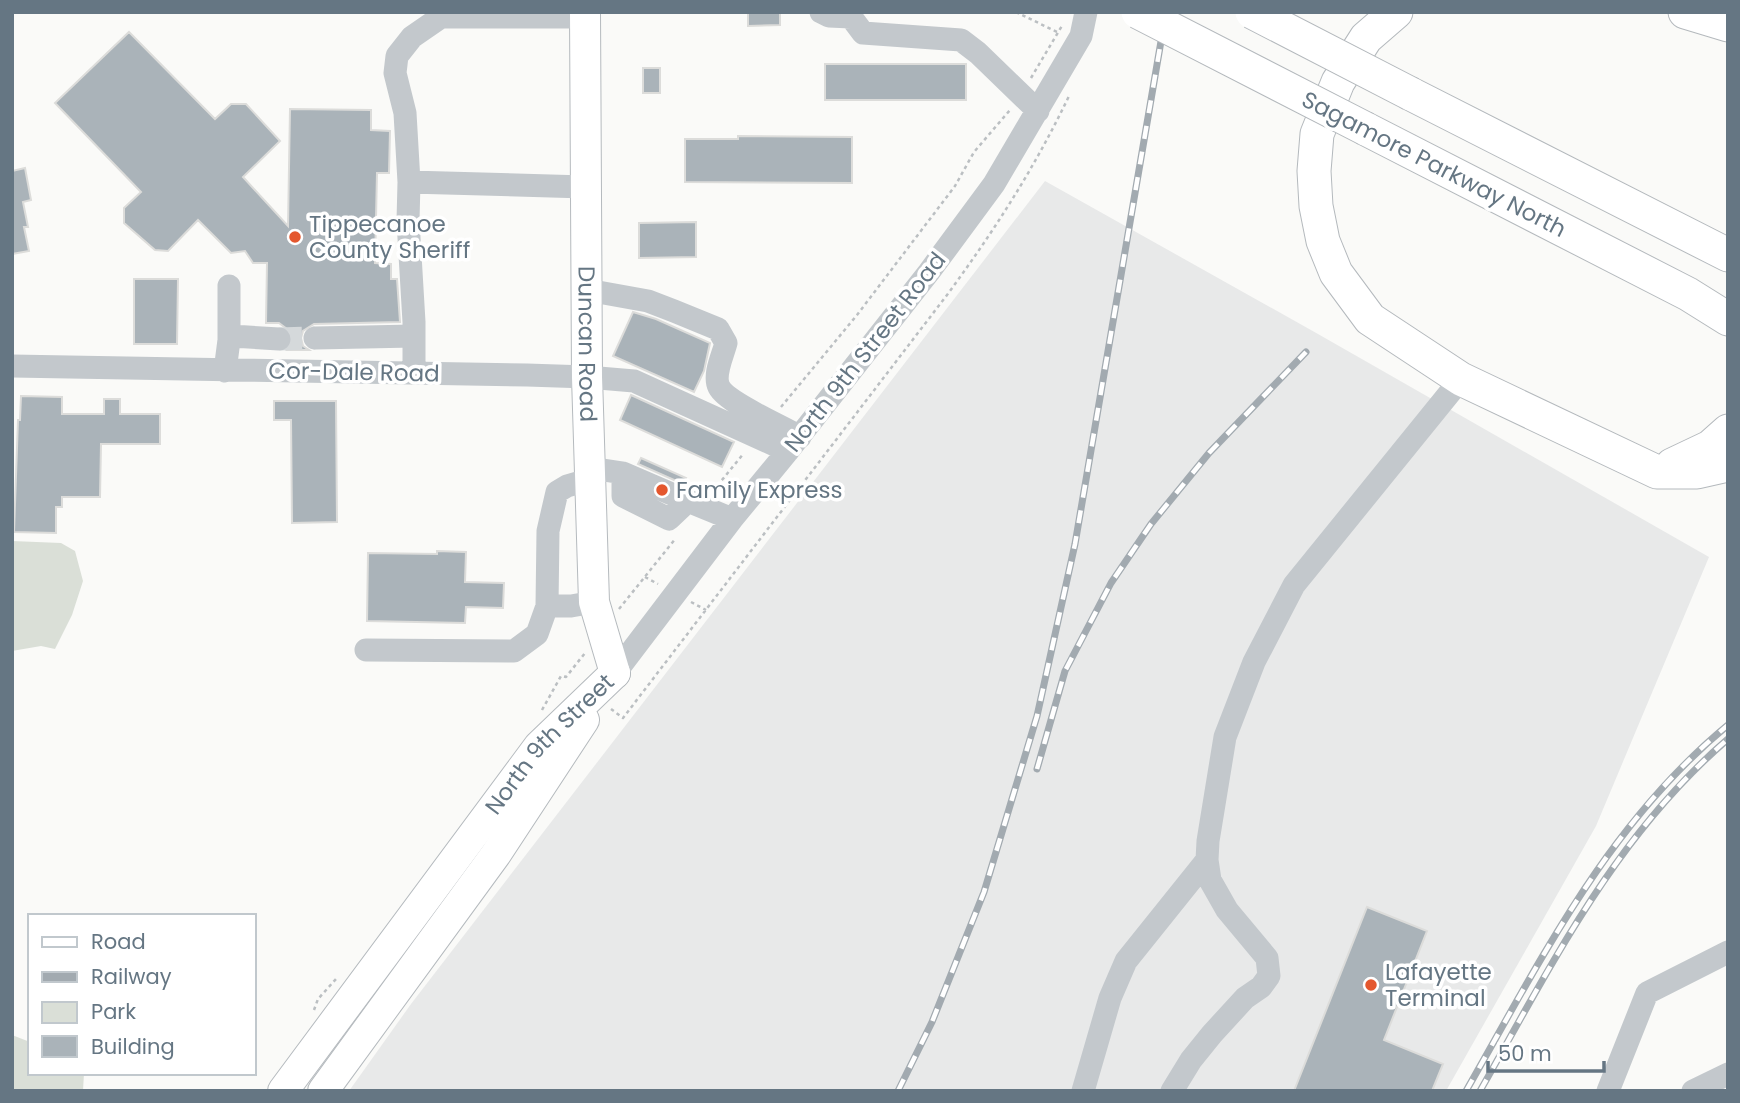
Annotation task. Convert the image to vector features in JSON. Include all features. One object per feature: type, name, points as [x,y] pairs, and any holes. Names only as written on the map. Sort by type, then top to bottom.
[{"type":"highway","name":"Sagamore Parkway North","points":[[1138,12],[1688,294],[1728,319]]},
{"type":"highway","points":[[1252,12],[1728,255]]},
{"type":"highway","points":[[1396,12],[1366,38],[1338,82],[1317,134],[1315,206],[1323,241],[1336,273],[1370,318],[1461,379],[1657,472],[1697,472],[1728,464]]},
{"type":"highway","points":[[1685,12],[1726,21]]},
{"type":"highway","points":[[1688,294],[1728,342]]},
{"type":"highway","points":[[1657,472],[1710,447],[1728,430]]},
{"type":"main road","name":"Duncan Road","points":[[585,15],[587,377],[594,602],[615,673]]},
{"type":"main road","name":"North 9th Street","points":[[283,1091],[539,747],[615,673]]},
{"type":"main road","name":"North 9th Street","points":[[323,1091],[496,854],[615,673]]},
{"type":"street","points":[[821,12],[829,16],[851,15],[863,33],[961,40],[1038,111]]},
{"type":"street","name":"North 9th Street Road","points":[[615,673],[994,184],[1081,36],[1086,12]]},
{"type":"street","points":[[414,373],[409,182],[405,113],[395,73],[397,56],[412,37],[441,17],[585,15]]},
{"type":"street","points":[[409,182],[585,187]]},
{"type":"street","points":[[225,371],[229,340],[229,286]]},
{"type":"street","points":[[587,290],[648,301],[718,329],[726,343],[718,375],[719,386],[764,428],[794,444]]},
{"type":"street","points":[[229,340],[232,336],[279,339]]},
{"type":"street","points":[[315,338],[414,336]]},
{"type":"street","name":"Cor-Dale Road","points":[[12,366],[587,377],[634,381],[764,428]]},
{"type":"street","points":[[1172,1091],[1191,1060],[1212,1034],[1245,998],[1261,988],[1269,976],[1267,958],[1227,910],[1210,880],[1207,860],[1225,737],[1254,662],[1294,585],[1461,379]]},
{"type":"street","points":[[366,650],[514,651],[537,634],[547,606],[548,531],[557,492],[590,474],[623,473],[623,496],[669,519],[695,504],[732,519]]},
{"type":"street","points":[[547,606],[594,602]]},
{"type":"street","points":[[1083,1091],[1110,998],[1126,961],[1207,860]]},
{"type":"street","points":[[1608,1091],[1647,993],[1728,952]]},
{"type":"street","points":[[1693,1091],[1728,1074]]},
{"type":"path","points":[[1016,12],[1058,32]]},
{"type":"path","points":[[695,504],[764,428],[857,316],[954,186],[974,152],[1012,108],[1064,21]]},
{"type":"path","points":[[623,718],[995,229],[1045,145],[1073,86]]},
{"type":"path","points":[[645,577],[678,536]]},
{"type":"shaded area","points":[[1045,181],[1709,557],[1596,826],[1446,1091],[349,1091],[411,1004]]},
{"type":"green space","points":[[12,541],[61,543],[75,551],[83,581],[72,615],[55,649],[41,646],[12,651]]},
{"type":"green space","points":[[12,1035],[28,1041],[28,1075],[84,1075],[83,1091],[12,1091]]},
{"type":"building","points":[[748,12],[780,12],[780,25],[748,26]]},
{"type":"building","name":"Tippecanoe County Sheriff","points":[[129,32],[215,119],[231,104],[246,104],[280,141],[243,177],[288,226],[290,109],[371,110],[371,130],[390,131],[389,173],[377,173],[375,263],[391,264],[391,279],[397,279],[400,322],[314,324],[303,331],[301,338],[303,346],[309,350],[287,350],[293,341],[291,332],[279,323],[266,323],[267,263],[253,263],[245,251],[231,253],[198,220],[168,251],[155,250],[124,223],[124,208],[141,192],[55,103]]},
{"type":"building","points":[[825,64],[966,64],[966,100],[825,100]]},
{"type":"building","points":[[643,68],[660,68],[660,93],[643,93]]},
{"type":"building","points":[[738,136],[852,137],[852,183],[685,182],[685,139],[738,139]]},
{"type":"building","points":[[25,168],[31,200],[23,202],[29,251],[12,254],[12,171]]},
{"type":"building","points":[[696,222],[696,257],[639,258],[639,223]]},
{"type":"building","points":[[134,279],[178,279],[177,344],[134,344]]},
{"type":"building","points":[[633,312],[710,343],[704,371],[694,392],[613,356]]},
{"type":"building","points":[[631,395],[734,442],[722,467],[620,420]]},
{"type":"building","points":[[21,396],[62,397],[62,414],[104,414],[104,399],[120,399],[120,414],[160,414],[160,444],[101,444],[100,497],[62,497],[62,507],[56,507],[56,533],[14,532]]},
{"type":"building","points":[[274,401],[336,401],[337,522],[292,523],[291,420],[274,420]]},
{"type":"building","points":[[641,458],[686,478],[683,484],[638,464]]},
{"type":"building","points":[[437,551],[466,552],[465,582],[504,583],[503,608],[466,607],[465,623],[367,621],[368,553],[437,554]]},
{"type":"building","name":"Lafayette Terminal","points":[[1367,907],[1427,931],[1384,1040],[1443,1064],[1432,1091],[1294,1091]]},
{"type":"tunnel","points":[[279,339],[315,338]]},
{"type":"railway","points":[[898,1091],[932,1022],[984,892],[1037,716],[1075,544],[1166,12]]},
{"type":"railway","points":[[1037,769],[1065,671],[1111,583],[1151,524],[1209,453],[1306,352]]},
{"type":"railway","points":[[1466,1091],[1550,943],[1612,850],[1685,764],[1728,725]]},
{"type":"railway","points":[[1480,1091],[1560,949],[1619,860],[1652,817],[1688,777],[1728,739]]},
{"type":"place","name":"Tippecanoe County Sheriff","points":[[295,237]]},
{"type":"place","name":"Family Express","points":[[662,490]]},
{"type":"place","name":"Lafayette Terminal","points":[[1371,985]]}]
